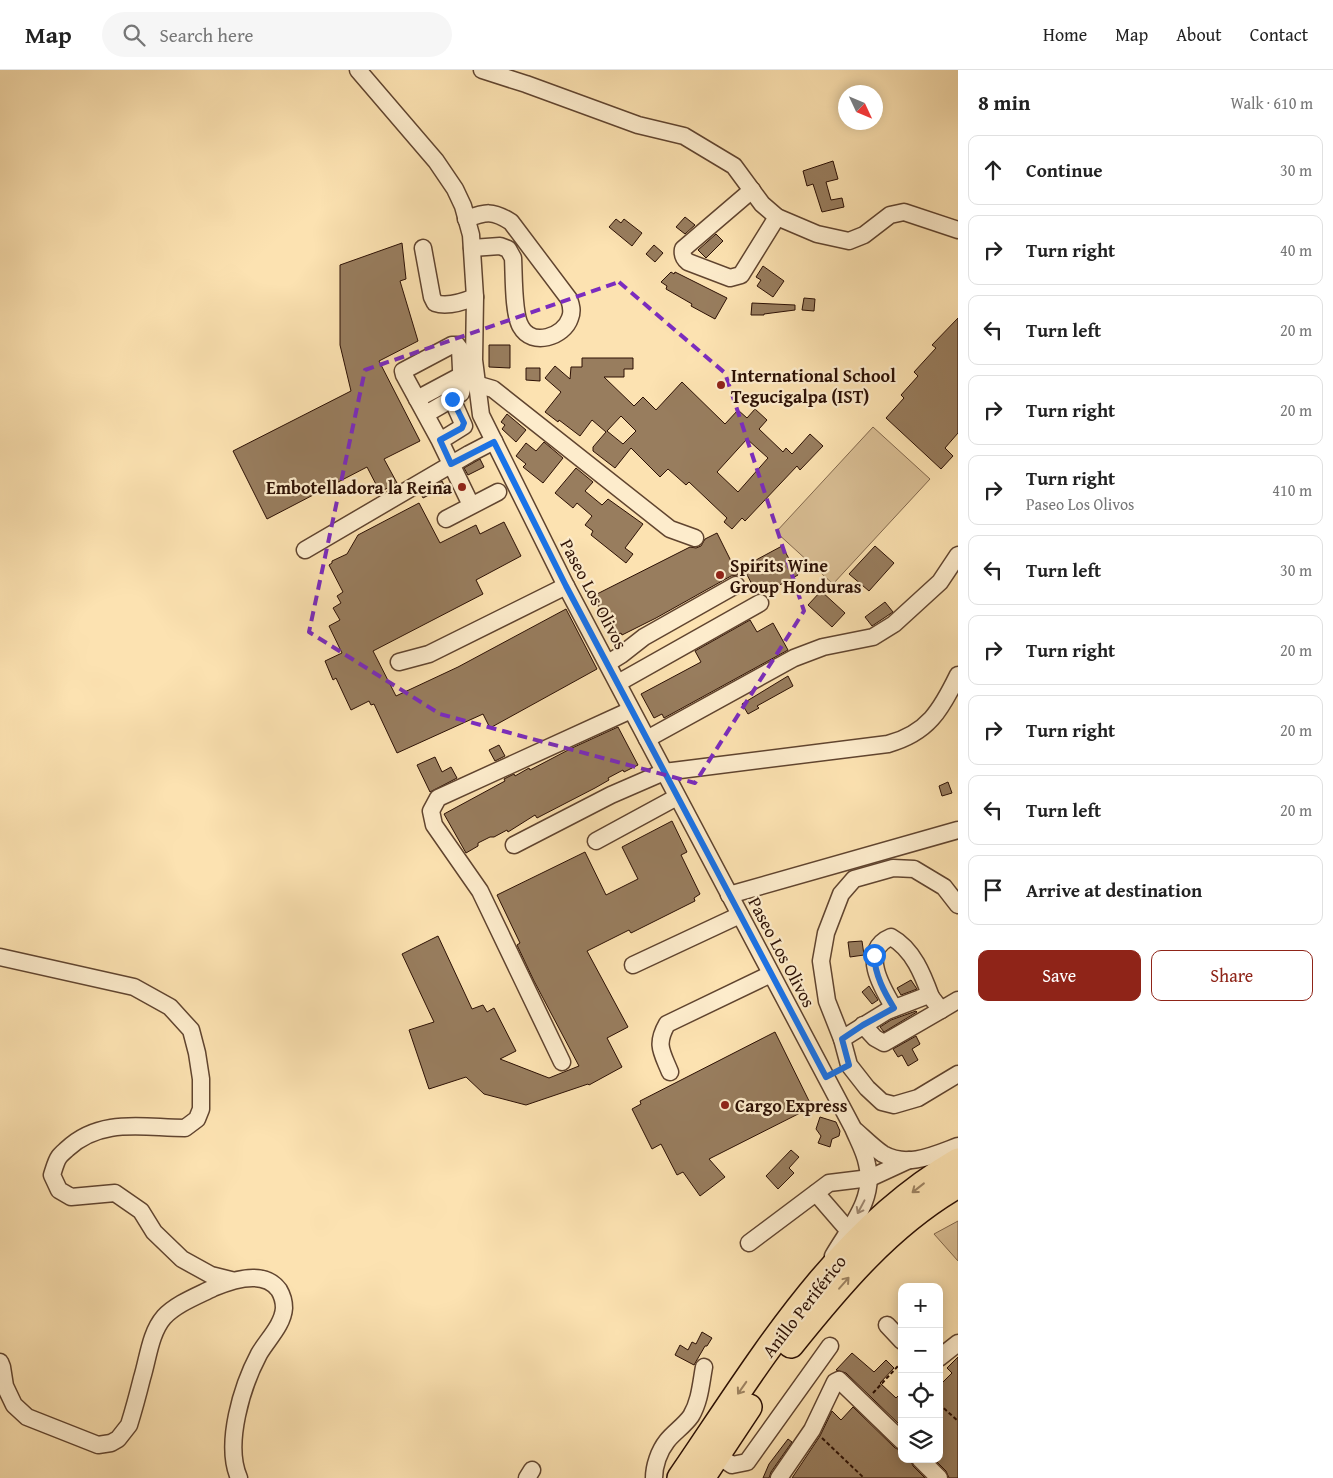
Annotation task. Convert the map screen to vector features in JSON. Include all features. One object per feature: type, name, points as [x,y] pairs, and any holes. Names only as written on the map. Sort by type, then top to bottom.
[{"type":"highway","name":"Anillo Periférico","points":[[680,1478],[811,1292],[851,1247],[893,1207],[936,1174],[958,1161]]},
{"type":"highway","name":"Anillo Periférico","points":[[702,1478],[791,1344],[867,1256],[904,1222],[958,1184]]},
{"type":"street","name":"Paseo Los Olivos","points":[[358,70],[446,175],[463,206],[471,235],[475,297],[474,360],[481,415],[566,586],[853,1128],[867,1164],[870,1178],[868,1193],[863,1206],[811,1292]]},
{"type":"street","points":[[482,70],[638,125],[684,136],[734,166],[762,204],[777,217],[817,234],[849,241],[864,235],[890,215],[904,212],[958,230]]},
{"type":"street","points":[[752,190],[683,249],[684,259],[730,278],[736,278],[741,275],[777,217]]},
{"type":"street","points":[[466,219],[485,213],[498,214],[510,222],[569,299],[572,309],[570,319],[564,327],[557,334],[547,338],[528,335],[521,328],[517,318],[513,258],[508,250],[500,246],[472,248]]},
{"type":"street","points":[[423,248],[432,297],[435,303],[442,305],[466,301],[475,297]]},
{"type":"street","points":[[426,414],[461,393],[460,349],[456,345],[452,345],[403,371],[404,375],[440,440],[471,505]]},
{"type":"street","points":[[417,399],[462,375]]},
{"type":"street","points":[[476,384],[493,389],[670,529],[694,538]]},
{"type":"street","points":[[440,440],[464,426],[452,399]]},
{"type":"street","points":[[305,550],[451,464],[494,442]]},
{"type":"street","points":[[446,518],[498,492]]},
{"type":"street","points":[[647,739],[794,658],[823,647],[873,637],[894,624],[940,582],[958,554]]},
{"type":"street","points":[[608,663],[644,637],[736,585]]},
{"type":"street","points":[[399,662],[429,654],[566,586]]},
{"type":"street","points":[[618,683],[760,603]]},
{"type":"street","points":[[514,846],[611,795],[664,772],[888,744],[905,739],[923,728],[936,716],[958,675]]},
{"type":"street","points":[[562,1062],[480,891],[434,825],[431,811],[438,798],[631,710]]},
{"type":"street","points":[[596,841],[677,798]]},
{"type":"street","points":[[729,895],[958,830]]},
{"type":"street","points":[[958,905],[944,887],[914,870],[893,868],[854,879],[841,894],[826,933],[821,961],[827,1002],[842,1039],[849,1065],[867,1088],[882,1102],[894,1105],[918,1098],[958,1074]]},
{"type":"street","points":[[633,965],[740,915]]},
{"type":"street","points":[[894,1008],[884,992],[875,966],[874,955],[879,944],[891,937],[899,941],[922,971],[936,1004]]},
{"type":"street","points":[[0,956],[134,987],[170,1008],[191,1030],[201,1079],[201,1109],[197,1120],[185,1128],[134,1125],[111,1126],[91,1132],[74,1142],[59,1157],[52,1174],[59,1190],[71,1197],[115,1193],[141,1212],[154,1232],[182,1258],[211,1275],[231,1280],[265,1279],[276,1286],[282,1295],[284,1308],[281,1321],[247,1379],[235,1428],[233,1448],[239,1478]]},
{"type":"street","points":[[670,1072],[659,1046],[667,1024],[771,974]]},
{"type":"street","points":[[842,1039],[894,1008],[926,996],[936,1004]]},
{"type":"street","points":[[863,1025],[874,1038],[884,1043],[936,1004],[958,1000]]},
{"type":"street","points":[[826,1077],[849,1065]]},
{"type":"street","name":"Paseo Los Olivos","points":[[853,1128],[883,1154],[896,1159],[924,1158],[958,1146]]},
{"type":"street","points":[[748,1243],[829,1184],[870,1178],[909,1160]]},
{"type":"street","points":[[816,1193],[848,1230]]},
{"type":"street","points":[[0,1362],[5,1386],[14,1405],[27,1416],[98,1445],[111,1443],[118,1439],[129,1425],[152,1340],[164,1318],[178,1306],[231,1280]]},
{"type":"street","points":[[886,1325],[898,1337]]},
{"type":"street","points":[[943,1355],[958,1343]]},
{"type":"street","points":[[717,1455],[732,1465],[747,1462],[830,1346]]},
{"type":"street","points":[[654,1478],[660,1454],[667,1441],[682,1427],[691,1415],[700,1395],[704,1366]]},
{"type":"street","points":[[779,1478],[812,1430],[835,1382],[839,1380],[898,1437]]},
{"type":"street","points":[[924,1463],[939,1478]]},
{"type":"path","points":[[863,1404],[898,1366]]},
{"type":"path","points":[[943,1408],[958,1421]]},
{"type":"path","points":[[812,1430],[864,1478]]},
{"type":"highlighted area","points":[[619,282],[725,373],[804,611],[695,783],[440,714],[309,632],[365,370]]},
{"type":"shaded area","points":[[873,427],[930,479],[833,584],[776,532]]},
{"type":"shaded area","points":[[958,1221],[958,1261],[934,1234]]},
{"type":"building","points":[[833,161],[838,179],[826,182],[831,200],[842,198],[844,207],[822,212],[813,184],[807,186],[803,171]]},
{"type":"building","points":[[685,217],[695,225],[685,234],[676,227]]},
{"type":"building","points":[[616,219],[621,223],[624,219],[642,233],[632,246],[609,227]]},
{"type":"building","points":[[716,234],[723,241],[706,258],[698,250]]},
{"type":"building","points":[[402,243],[406,279],[400,281],[418,341],[379,361],[420,441],[384,459],[397,483],[380,492],[367,467],[267,519],[233,451],[351,391],[340,345],[340,265]]},
{"type":"building","points":[[654,245],[663,253],[655,262],[646,254]]},
{"type":"building","points":[[763,266],[784,281],[773,297],[757,286],[761,280],[756,277]]},
{"type":"building","points":[[671,272],[674,274],[675,272],[727,298],[715,319],[666,289],[667,286],[661,282]]},
{"type":"building","points":[[804,298],[815,299],[814,311],[802,310]]},
{"type":"building","points":[[752,303],[795,305],[795,310],[751,315]]},
{"type":"building","points":[[958,318],[958,433],[945,448],[953,456],[941,469],[886,418],[904,398],[901,395],[918,376],[914,372],[936,348],[932,345]]},
{"type":"building","points":[[489,345],[510,345],[510,368],[489,367]]},
{"type":"building","points":[[582,358],[633,358],[633,369],[624,369],[624,377],[604,377],[634,406],[643,397],[656,410],[682,382],[725,424],[738,410],[747,418],[755,409],[767,420],[759,429],[783,452],[786,448],[792,454],[810,434],[823,446],[800,470],[797,466],[745,521],[742,518],[732,529],[724,522],[727,518],[689,482],[686,485],[668,469],[660,477],[631,448],[615,468],[593,451],[593,447],[606,432],[592,420],[580,436],[545,412],[561,392],[545,378],[555,366],[570,379],[571,367],[582,367]],"holes":[[[621,416],[636,431],[623,444],[607,431]],[[747,439],[768,458],[738,492],[717,472]]]},
{"type":"building","points":[[526,368],[540,368],[540,381],[526,380]]},
{"type":"building","points":[[507,414],[526,430],[516,442],[502,429],[505,425],[501,422]]},
{"type":"building","points":[[544,442],[563,458],[543,483],[523,467],[526,464],[516,456],[526,443],[536,451]]},
{"type":"building","points":[[480,459],[484,467],[468,475],[464,468]]},
{"type":"building","points":[[576,468],[593,482],[585,491],[602,505],[608,499],[643,524],[625,548],[633,554],[626,563],[591,535],[593,531],[585,525],[592,516],[577,503],[573,508],[555,493]]},
{"type":"building","points":[[442,481],[445,487],[423,498],[421,494]]},
{"type":"building","points":[[419,503],[440,543],[476,525],[480,534],[504,522],[521,556],[476,580],[483,594],[373,651],[396,696],[458,667],[566,609],[597,669],[490,728],[483,714],[397,753],[374,704],[371,705],[369,701],[351,710],[336,678],[333,680],[325,661],[342,653],[329,626],[340,620],[333,608],[341,603],[337,596],[343,592],[329,565],[332,561],[347,554],[358,535]]},
{"type":"building","points":[[717,533],[738,575],[731,576],[656,618],[614,637],[593,596],[690,547],[696,548],[701,546],[705,539]]},
{"type":"building","points":[[782,546],[798,575],[763,594],[757,594],[743,567]]},
{"type":"building","points":[[875,546],[894,563],[869,591],[849,574]]},
{"type":"building","points":[[821,591],[845,613],[832,627],[808,605]]},
{"type":"building","points":[[885,602],[893,612],[872,626],[865,617]]},
{"type":"building","points":[[750,620],[757,632],[773,623],[788,650],[664,718],[662,714],[654,718],[641,694],[701,662],[695,651]]},
{"type":"building","points":[[788,676],[793,686],[757,706],[759,708],[748,714],[742,704]]},
{"type":"building","points":[[618,727],[638,765],[624,772],[623,770],[595,788],[537,818],[535,815],[508,832],[507,830],[478,843],[478,846],[466,853],[444,814],[505,781],[504,779],[514,774],[515,776],[529,768],[530,770]]},
{"type":"building","points":[[499,745],[505,756],[495,761],[489,750]]},
{"type":"building","points":[[435,757],[442,772],[451,767],[457,778],[430,792],[417,765]]},
{"type":"building","points":[[948,782],[952,793],[942,796],[939,786]]},
{"type":"building","points":[[672,821],[687,852],[681,855],[700,894],[694,898],[695,901],[631,933],[629,930],[587,951],[628,1027],[607,1038],[622,1067],[589,1085],[526,1105],[484,1094],[466,1077],[429,1089],[409,1030],[434,1022],[402,954],[438,936],[472,1009],[483,1005],[487,1012],[494,1008],[516,1051],[500,1059],[549,1078],[579,1066],[534,981],[517,945],[520,943],[497,895],[585,852],[606,895],[638,879],[622,847]]},
{"type":"building","points":[[862,941],[864,955],[850,957],[848,942]]},
{"type":"building","points":[[911,980],[917,989],[901,995],[897,988]]},
{"type":"building","points":[[869,986],[878,1000],[872,1004],[862,992]]},
{"type":"building","points":[[916,1011],[884,1032],[880,1027],[891,1020]]},
{"type":"building","name":"Cargo Express","points":[[775,1032],[812,1107],[709,1159],[725,1177],[700,1196],[683,1172],[677,1175],[661,1144],[652,1149],[632,1109],[641,1104],[640,1101]]},
{"type":"building","points":[[916,1036],[920,1044],[912,1049],[918,1060],[908,1066],[902,1055],[898,1057],[893,1049]]},
{"type":"building","points":[[820,1117],[836,1122],[840,1131],[839,1136],[832,1139],[830,1147],[818,1143],[821,1136],[816,1129]]},
{"type":"building","points":[[791,1150],[799,1157],[789,1168],[794,1173],[778,1189],[766,1176]]},
{"type":"building","points":[[702,1332],[712,1338],[694,1365],[675,1355],[680,1345],[688,1350],[692,1342],[696,1344]]},
{"type":"building","points":[[852,1353],[874,1372],[886,1360],[894,1368],[880,1383],[896,1398],[898,1396],[898,1423],[846,1373],[836,1370]]},
{"type":"building","points":[[958,1357],[958,1478],[949,1478],[946,1471],[938,1463],[943,1463],[943,1382],[952,1373],[947,1368]]},
{"type":"building","points":[[853,1407],[898,1449],[898,1463],[912,1463],[925,1478],[792,1478],[820,1436],[832,1411],[841,1420]]},
{"type":"building","points":[[788,1439],[792,1442],[771,1472],[769,1478],[763,1478],[769,1464]]},
{"type":"place","name":"International School Tegucigalpa (IST)","points":[[721,385]]},
{"type":"place","name":"Embotelladora la Reina","points":[[462,487]]},
{"type":"place","name":"Spirits Wine Group Honduras","points":[[720,575]]},
{"type":"place","name":"Cargo Express","points":[[725,1105]]},
{"type":"route","points":[[452,399],[464,426],[440,440],[451,464],[494,442],[566,586],[826,1077],[849,1065],[842,1039],[894,1008],[884,992],[875,966],[874,955]]}]
